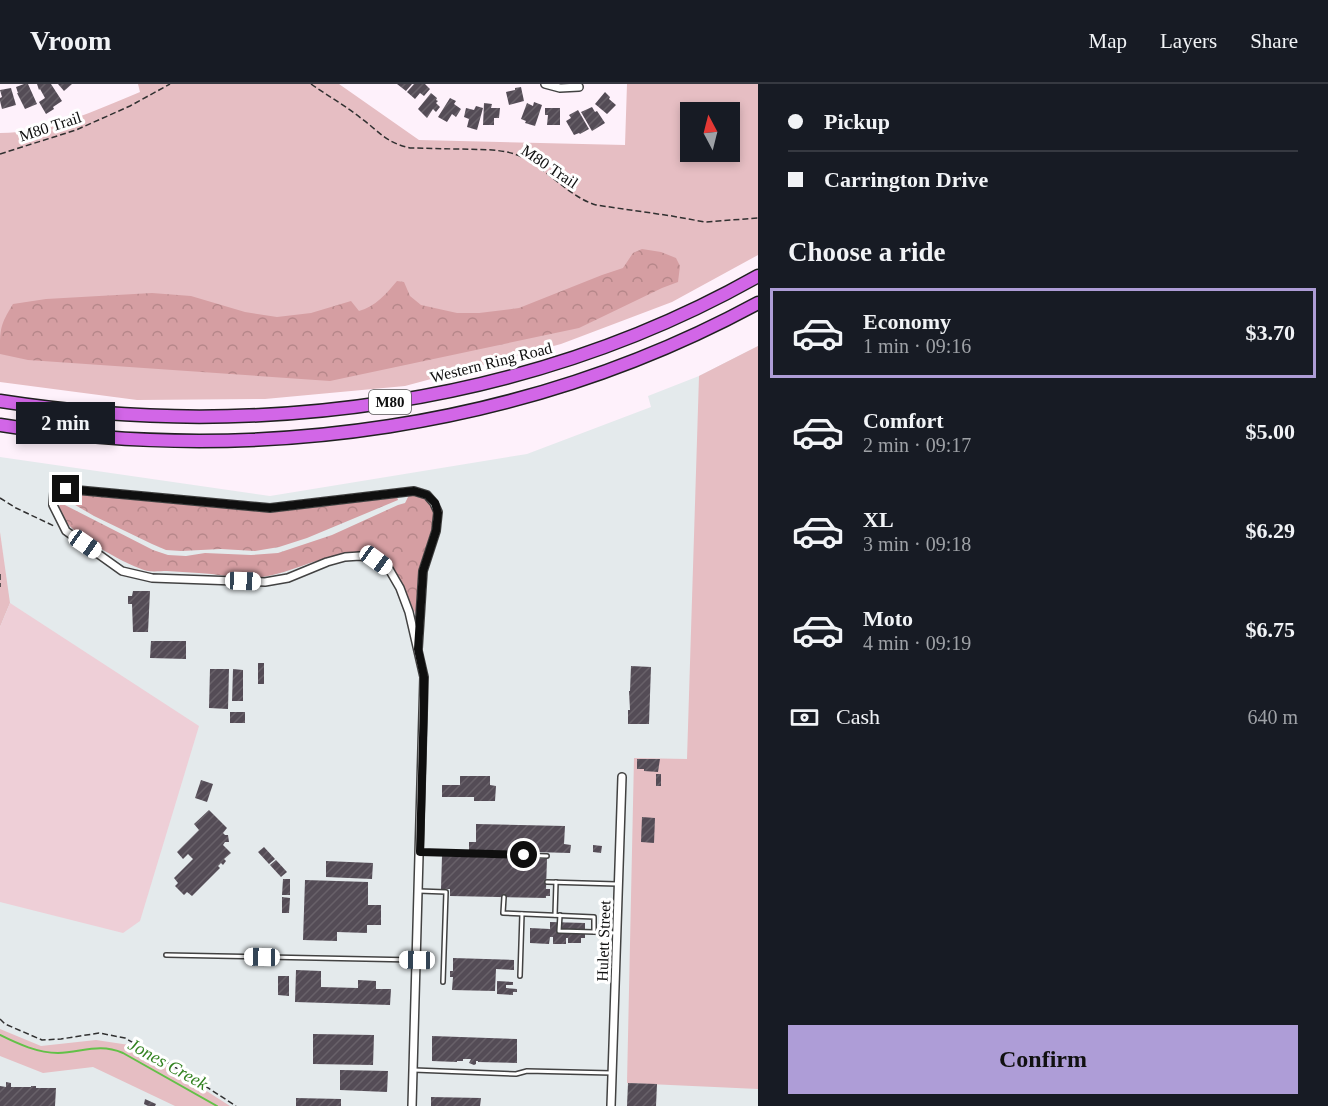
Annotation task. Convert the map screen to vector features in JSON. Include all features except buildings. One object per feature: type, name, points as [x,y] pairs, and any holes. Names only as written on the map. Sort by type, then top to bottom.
[{"type":"highway","name":"Western Ring Road","points":[[0,401],[113,415],[212,417],[287,414],[386,402],[496,380],[594,350],[683,314],[758,276]]},
{"type":"highway","name":"M80","points":[[0,425],[78,435],[184,441],[288,438],[385,427],[503,403],[567,384],[660,350],[758,303]]},
{"type":"street","points":[[545,84],[560,88],[579,87]]},
{"type":"street","points":[[412,1106],[424,677],[410,612],[389,569],[376,560],[360,556],[327,562],[288,579],[265,582],[152,578],[122,571],[66,531],[53,505],[54,492],[66,489],[270,508],[414,491],[425,494],[435,503],[438,513],[436,531],[423,571],[418,649]]},
{"type":"street","name":"Hulett Street","points":[[611,1106],[622,777]]},
{"type":"lane","points":[[420,852],[547,856]]},
{"type":"lane","points":[[546,882],[618,884]]},
{"type":"lane","points":[[556,882],[559,931],[617,933]]},
{"type":"lane","points":[[419,891],[446,892],[443,982]]},
{"type":"lane","points":[[504,897],[503,913],[594,916],[594,932]]},
{"type":"lane","points":[[519,976],[522,914]]},
{"type":"lane","points":[[166,956],[417,960]]},
{"type":"lane","points":[[414,1070],[516,1074],[527,1071],[612,1073]]},
{"type":"path","name":"M80 Trail","points":[[0,154],[76,130],[130,106],[170,84]]},
{"type":"path","name":"M80 Trail","points":[[311,84],[363,119],[386,140],[397,145],[410,148],[495,150],[512,153],[552,176],[575,196],[596,205],[705,222],[758,218]]},
{"type":"path","points":[[0,498],[66,531]]},
{"type":"path","points":[[0,574],[0,587]]},
{"type":"path","points":[[0,1019],[5,1024],[42,1040],[99,1033],[125,1038],[236,1106]]},
{"type":"shaded area","points":[[138,84],[339,84],[419,140],[625,145],[627,84],[758,84],[758,255],[672,302],[561,344],[405,386],[265,399],[137,400],[0,382],[0,133],[54,125],[140,92]]},
{"type":"shaded area","points":[[758,346],[758,1106],[0,1106],[0,457],[270,496],[527,454],[651,407],[648,396],[699,376]]},
{"type":"shaded area","points":[[758,346],[758,1089],[627,1083],[634,758],[687,759],[699,376]]},
{"type":"shaded area","points":[[0,532],[10,603],[0,627]]},
{"type":"shaded area","points":[[10,603],[199,726],[140,921],[123,933],[0,902],[0,627]]},
{"type":"shaded area","points":[[0,1029],[41,1046],[96,1040],[136,1046],[230,1106],[175,1106],[93,1067],[43,1073],[0,1056]]},
{"type":"green space","points":[[642,249],[661,252],[676,258],[680,266],[678,282],[579,328],[330,381],[28,360],[0,354],[2,328],[5,317],[13,304],[46,299],[152,293],[191,296],[245,312],[277,317],[311,313],[351,301],[359,311],[375,303],[397,281],[404,282],[410,296],[421,305],[457,313],[479,313],[519,308],[623,268],[633,253]]},
{"type":"green space","points":[[81,490],[249,507],[396,493],[398,500],[307,538],[279,547],[255,551],[221,549],[181,551],[166,550],[152,544],[61,499],[64,493]]},
{"type":"green space","points":[[410,493],[427,495],[438,512],[423,571],[417,617],[405,588],[395,572],[380,559],[369,555],[344,554],[275,575],[254,578],[191,572],[148,571],[117,558],[81,535],[66,522],[59,506],[61,503],[153,550],[168,555],[186,556],[205,553],[251,555],[278,553],[332,535],[405,503]]},
{"type":"waterway","name":"Jones Creek","points":[[0,1035],[28,1047],[51,1053],[98,1048],[114,1050],[217,1106]]},
{"type":"route","points":[[66,489],[270,508],[414,491],[427,495],[435,503],[438,513],[436,531],[423,571],[418,649],[424,677],[420,852],[524,855]]}]
